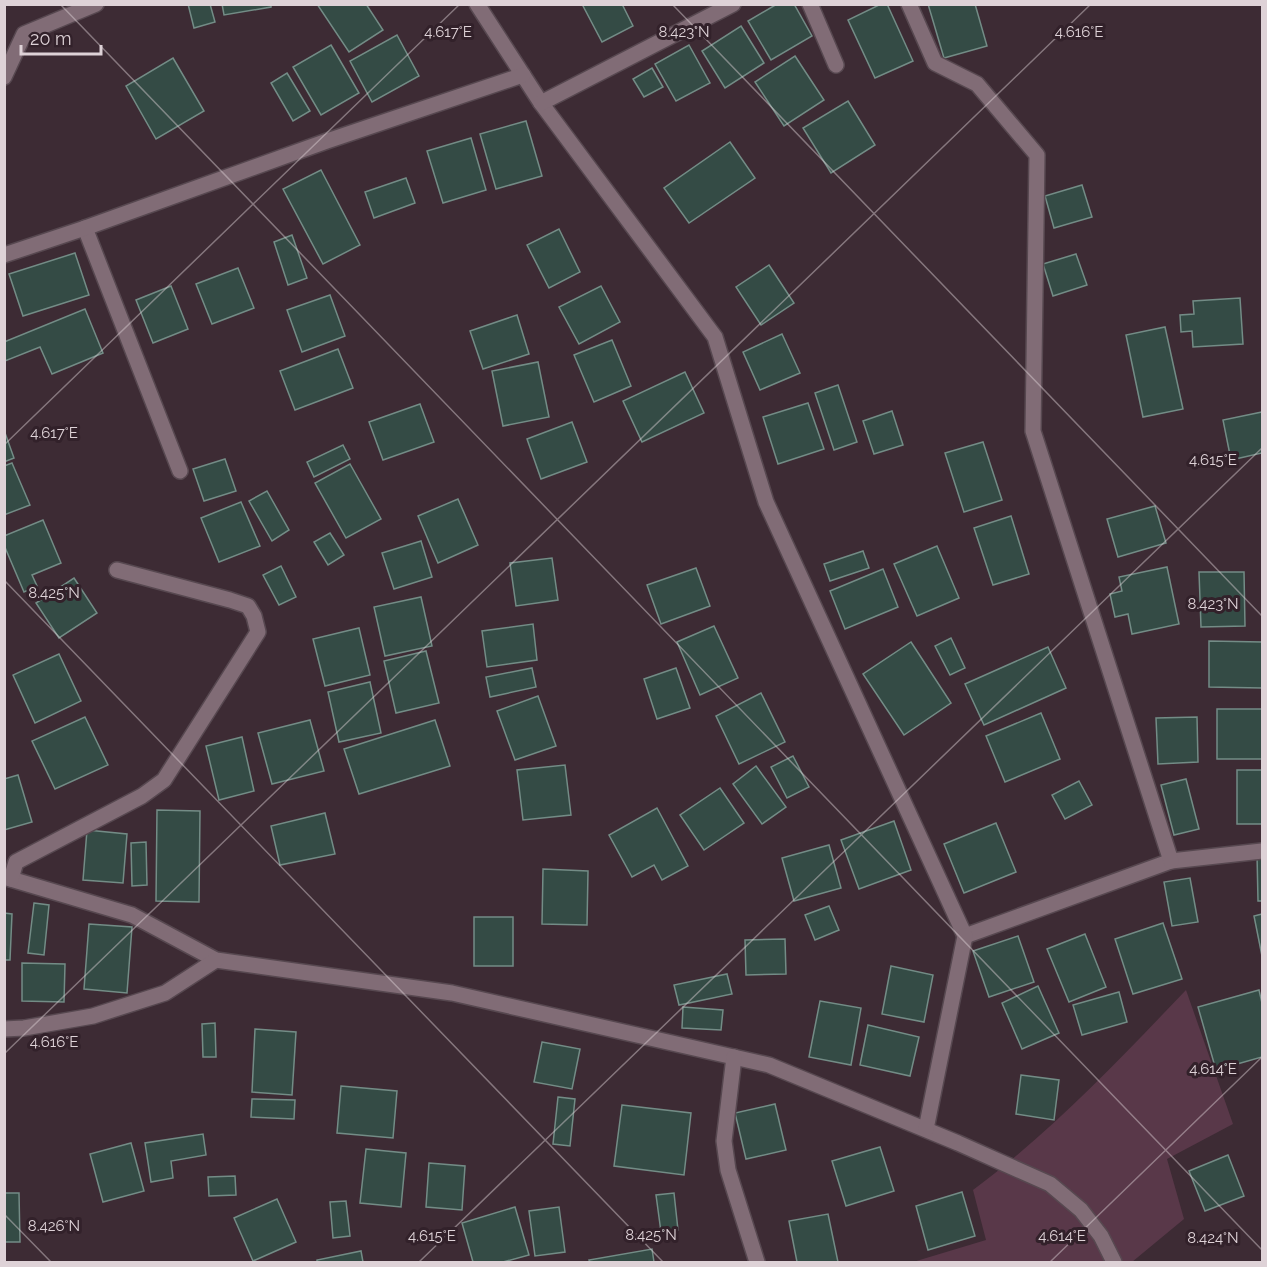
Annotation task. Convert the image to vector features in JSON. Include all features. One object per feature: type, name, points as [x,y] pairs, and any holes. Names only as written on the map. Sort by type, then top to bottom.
[{"type":"street","points":[[4,77],[24,34],[96,4]]},
{"type":"street","points":[[477,4],[541,103],[715,337],[766,502],[965,936],[926,1129]]},
{"type":"street","points":[[541,103],[733,4]]},
{"type":"street","points":[[810,4],[836,65]]},
{"type":"street","points":[[909,4],[935,63],[977,84],[1037,155],[1033,431],[1171,861]]},
{"type":"street","points":[[4,255],[327,141],[523,75]]},
{"type":"street","points":[[85,228],[180,471]]},
{"type":"street","points":[[117,570],[248,606],[254,616],[258,632],[164,780],[142,796],[16,862],[8,878],[132,915],[216,960],[452,993],[769,1065],[926,1129],[1050,1184],[1081,1210],[1101,1236],[1114,1263]]},
{"type":"street","points":[[965,936],[1171,861],[1263,852]]},
{"type":"street","points":[[4,1029],[24,1028],[93,1016],[165,993],[216,960]]},
{"type":"street","points":[[734,1057],[724,1141],[728,1170],[757,1263]]},
{"type":"shaded area","points":[[1186,990],[1233,1124],[1167,1159],[1184,1219],[1132,1262],[913,1262],[986,1240],[973,1190],[1057,1120]]},
{"type":"building","points":[[188,4],[210,4],[215,22],[194,28]]},
{"type":"building","points":[[222,4],[271,4],[271,7],[224,15]]},
{"type":"building","points":[[317,4],[366,4],[383,30],[349,52]]},
{"type":"building","points":[[582,4],[622,4],[633,26],[602,42]]},
{"type":"building","points":[[777,4],[794,4],[812,36],[771,60],[748,21]]},
{"type":"building","points":[[881,4],[887,4],[913,61],[875,78],[848,20]]},
{"type":"building","points":[[928,4],[975,4],[987,46],[944,58]]},
{"type":"building","points":[[741,26],[764,63],[725,88],[702,51]]},
{"type":"building","points":[[397,35],[419,76],[372,102],[350,61]]},
{"type":"building","points":[[331,45],[359,93],[321,115],[293,67]]},
{"type":"building","points":[[689,45],[710,83],[676,101],[655,64]]},
{"type":"building","points":[[795,56],[824,100],[784,126],[755,82]]},
{"type":"building","points":[[173,58],[204,111],[156,139],[126,86]]},
{"type":"building","points":[[652,68],[663,87],[644,97],[633,79]]},
{"type":"building","points":[[287,73],[310,111],[293,121],[271,83]]},
{"type":"building","points":[[848,101],[875,145],[831,173],[803,128]]},
{"type":"building","points":[[526,121],[542,176],[496,189],[480,134]]},
{"type":"building","points":[[471,138],[486,190],[443,203],[427,151]]},
{"type":"building","points":[[730,142],[755,178],[689,223],[664,188]]},
{"type":"building","points":[[321,170],[360,245],[323,264],[283,189]]},
{"type":"building","points":[[406,178],[415,203],[374,218],[365,192]]},
{"type":"building","points":[[1082,185],[1092,217],[1054,228],[1045,196]]},
{"type":"building","points":[[559,229],[580,272],[549,288],[527,245]]},
{"type":"building","points":[[292,235],[307,278],[288,285],[274,242]]},
{"type":"building","points":[[75,253],[89,295],[23,316],[9,274]]},
{"type":"building","points":[[1076,254],[1087,285],[1053,296],[1043,264]]},
{"type":"building","points":[[769,265],[794,303],[761,325],[736,287]]},
{"type":"building","points":[[238,268],[254,308],[212,324],[196,284]]},
{"type":"building","points":[[171,286],[188,329],[153,343],[136,300]]},
{"type":"building","points":[[601,286],[620,322],[579,344],[559,307]]},
{"type":"building","points":[[330,295],[345,336],[302,352],[287,310]]},
{"type":"building","points":[[1240,298],[1243,344],[1193,347],[1192,331],[1181,332],[1180,315],[1194,314],[1193,301]]},
{"type":"building","points":[[85,309],[103,353],[52,374],[40,347],[5,361],[4,342]]},
{"type":"building","points":[[517,315],[529,354],[483,369],[470,331]]},
{"type":"building","points":[[1165,327],[1183,409],[1143,417],[1126,335]]},
{"type":"building","points":[[782,334],[800,373],[760,390],[743,352]]},
{"type":"building","points":[[612,340],[631,386],[594,402],[574,355]]},
{"type":"building","points":[[338,349],[353,388],[295,410],[280,371]]},
{"type":"building","points":[[538,362],[549,417],[503,426],[492,371]]},
{"type":"building","points":[[685,372],[704,413],[642,442],[623,401]]},
{"type":"building","points":[[838,385],[857,442],[834,450],[815,393]]},
{"type":"building","points":[[808,403],[824,449],[778,464],[763,417]]},
{"type":"building","points":[[420,404],[434,442],[383,460],[369,422]]},
{"type":"building","points":[[892,411],[903,445],[874,454],[863,421]]},
{"type":"building","points":[[1262,412],[1262,453],[1231,460],[1223,420]]},
{"type":"building","points":[[572,422],[587,462],[541,479],[527,439]]},
{"type":"building","points":[[4,430],[14,458],[4,462]]},
{"type":"building","points":[[983,442],[1002,500],[964,512],[945,453]]},
{"type":"building","points":[[343,445],[350,459],[314,477],[307,462]]},
{"type":"building","points":[[225,459],[236,491],[204,501],[193,469]]},
{"type":"building","points":[[12,463],[30,505],[4,515],[4,466]]},
{"type":"building","points":[[350,464],[381,519],[346,538],[315,483]]},
{"type":"building","points":[[267,491],[289,530],[272,541],[249,501]]},
{"type":"building","points":[[458,499],[478,545],[438,563],[418,516]]},
{"type":"building","points":[[241,502],[260,546],[219,562],[201,518]]},
{"type":"building","points":[[1155,506],[1166,543],[1118,557],[1107,519]]},
{"type":"building","points":[[1011,516],[1029,574],[993,585],[974,528]]},
{"type":"building","points":[[43,520],[61,563],[32,575],[37,586],[24,592],[4,545],[4,536]]},
{"type":"building","points":[[330,533],[344,555],[328,565],[314,542]]},
{"type":"building","points":[[421,541],[432,577],[394,589],[382,553]]},
{"type":"building","points":[[937,546],[959,598],[917,616],[894,564]]},
{"type":"building","points":[[863,551],[869,568],[830,581],[824,564]]},
{"type":"building","points":[[552,558],[558,600],[516,606],[510,563]]},
{"type":"building","points":[[281,566],[296,597],[279,605],[263,575]]},
{"type":"building","points":[[1167,567],[1179,624],[1132,634],[1128,614],[1115,617],[1110,594],[1122,591],[1119,577]]},
{"type":"building","points":[[696,568],[710,606],[661,624],[647,585]]},
{"type":"building","points":[[883,569],[898,607],[845,629],[830,591]]},
{"type":"building","points":[[1199,572],[1244,572],[1245,626],[1201,627]]},
{"type":"building","points":[[74,578],[97,613],[59,638],[36,603]]},
{"type":"building","points":[[421,597],[432,646],[385,656],[374,607]]},
{"type":"building","points":[[533,624],[537,660],[487,667],[482,631]]},
{"type":"building","points":[[714,626],[738,678],[700,695],[677,642]]},
{"type":"building","points":[[359,628],[370,675],[325,686],[313,639]]},
{"type":"building","points":[[951,638],[965,668],[950,675],[935,646]]},
{"type":"building","points":[[1209,641],[1262,642],[1262,688],[1209,687]]},
{"type":"building","points":[[911,642],[951,703],[904,735],[863,674]]},
{"type":"building","points":[[1048,647],[1066,688],[984,725],[965,684]]},
{"type":"building","points":[[426,651],[439,703],[396,713],[384,661]]},
{"type":"building","points":[[59,654],[81,701],[35,723],[13,675]]},
{"type":"building","points":[[532,668],[536,687],[490,697],[486,677]]},
{"type":"building","points":[[676,668],[690,708],[657,719],[644,679]]},
{"type":"building","points":[[370,682],[381,733],[339,742],[328,692]]},
{"type":"building","points":[[761,693],[785,742],[739,764],[716,716]]},
{"type":"building","points":[[538,696],[556,746],[515,760],[497,711]]},
{"type":"building","points":[[1217,709],[1262,709],[1262,759],[1217,759]]},
{"type":"building","points":[[1041,713],[1060,759],[1005,782],[986,736]]},
{"type":"building","points":[[85,717],[108,765],[55,789],[32,741]]},
{"type":"building","points":[[1197,717],[1198,762],[1158,764],[1156,718]]},
{"type":"building","points":[[310,720],[324,771],[272,784],[258,733]]},
{"type":"building","points":[[435,720],[450,766],[359,794],[344,749]]},
{"type":"building","points":[[242,737],[254,791],[219,800],[206,746]]},
{"type":"building","points":[[793,756],[809,787],[787,798],[771,767]]},
{"type":"building","points":[[565,765],[571,815],[523,820],[517,770]]},
{"type":"building","points":[[756,766],[786,807],[762,824],[733,784]]},
{"type":"building","points":[[1237,770],[1262,770],[1262,824],[1237,824]]},
{"type":"building","points":[[18,775],[32,822],[4,830],[4,779]]},
{"type":"building","points":[[1186,779],[1199,829],[1174,835],[1161,785]]},
{"type":"building","points":[[1079,781],[1092,805],[1065,819],[1052,795]]},
{"type":"building","points":[[720,788],[744,823],[704,850],[680,815]]},
{"type":"building","points":[[657,808],[688,866],[662,880],[654,865],[632,877],[609,835]]},
{"type":"building","points":[[157,810],[200,811],[199,902],[156,901]]},
{"type":"building","points":[[325,813],[335,854],[280,865],[271,826]]},
{"type":"building","points":[[894,821],[911,870],[859,889],[841,840]]},
{"type":"building","points":[[996,823],[1016,872],[964,893],[944,844]]},
{"type":"building","points":[[87,830],[127,834],[123,883],[83,880]]},
{"type":"building","points":[[146,842],[147,885],[132,886],[131,843]]},
{"type":"building","points":[[829,845],[841,888],[794,901],[782,858]]},
{"type":"building","points":[[1257,854],[1262,854],[1262,901],[1258,901]]},
{"type":"building","points":[[543,869],[588,871],[587,925],[542,924]]},
{"type":"building","points":[[1190,878],[1198,922],[1172,926],[1164,882]]},
{"type":"building","points":[[34,903],[49,905],[44,955],[28,953]]},
{"type":"building","points":[[829,906],[839,930],[815,940],[805,915]]},
{"type":"building","points":[[4,913],[12,914],[10,960],[4,960]]},
{"type":"building","points":[[1262,914],[1262,956],[1254,916]]},
{"type":"building","points":[[474,917],[513,917],[513,966],[474,966]]},
{"type":"building","points":[[1163,923],[1182,979],[1133,994],[1115,939]]},
{"type":"building","points":[[89,924],[132,927],[127,993],[84,989]]},
{"type":"building","points":[[1085,934],[1106,987],[1069,1002],[1047,949]]},
{"type":"building","points":[[1018,936],[1034,982],[989,997],[973,951]]},
{"type":"building","points":[[785,939],[786,974],[746,975],[745,940]]},
{"type":"building","points":[[22,963],[65,964],[64,1002],[22,1001]]},
{"type":"building","points":[[891,966],[933,975],[924,1022],[882,1014]]},
{"type":"building","points":[[727,974],[732,994],[679,1005],[674,985]]},
{"type":"building","points":[[1038,986],[1059,1033],[1022,1049],[1002,1003]]},
{"type":"building","points":[[1259,990],[1262,1003],[1262,1057],[1216,1070],[1198,1007]]},
{"type":"building","points":[[1119,992],[1127,1022],[1082,1035],[1073,1005]]},
{"type":"building","points":[[820,1001],[861,1008],[851,1065],[809,1057]]},
{"type":"building","points":[[683,1007],[723,1010],[721,1030],[682,1028]]},
{"type":"building","points":[[215,1023],[216,1057],[203,1057],[202,1024]]},
{"type":"building","points":[[868,1025],[919,1037],[910,1076],[860,1065]]},
{"type":"building","points":[[255,1029],[296,1032],[292,1095],[252,1092]]},
{"type":"building","points":[[542,1042],[580,1049],[572,1089],[534,1082]]},
{"type":"building","points":[[1021,1075],[1059,1080],[1054,1120],[1016,1114]]},
{"type":"building","points":[[341,1086],[397,1091],[393,1138],[337,1133]]},
{"type":"building","points":[[558,1097],[575,1099],[570,1146],[553,1144]]},
{"type":"building","points":[[252,1099],[295,1100],[294,1119],[251,1117]]},
{"type":"building","points":[[775,1104],[786,1150],[746,1159],[735,1113]]},
{"type":"building","points":[[622,1105],[691,1113],[684,1175],[614,1166]]},
{"type":"building","points":[[203,1134],[206,1155],[171,1161],[173,1178],[151,1182],[145,1143]]},
{"type":"building","points":[[131,1143],[144,1191],[103,1202],[90,1154]]},
{"type":"building","points":[[880,1147],[894,1191],[846,1206],[832,1161]]},
{"type":"building","points":[[366,1149],[406,1153],[401,1207],[360,1203]]},
{"type":"building","points":[[1228,1155],[1244,1196],[1205,1211],[1189,1171]]},
{"type":"building","points":[[429,1163],[465,1166],[462,1210],[426,1207]]},
{"type":"building","points":[[235,1176],[236,1195],[209,1196],[208,1177]]},
{"type":"building","points":[[962,1192],[975,1236],[928,1250],[916,1206]]},
{"type":"building","points":[[4,1193],[19,1193],[20,1242],[4,1242]]},
{"type":"building","points":[[674,1193],[678,1230],[661,1232],[656,1195]]},
{"type":"building","points":[[277,1199],[296,1242],[253,1261],[234,1218]]},
{"type":"building","points":[[346,1201],[350,1236],[333,1238],[330,1202]]},
{"type":"building","points":[[515,1207],[529,1255],[503,1262],[473,1262],[462,1223]]},
{"type":"building","points":[[559,1207],[565,1252],[535,1256],[529,1211]]},
{"type":"building","points":[[828,1214],[838,1262],[797,1262],[789,1221]]},
{"type":"building","points":[[652,1249],[654,1262],[590,1262],[589,1260]]},
{"type":"building","points":[[361,1251],[363,1262],[317,1262],[317,1260]]}]
